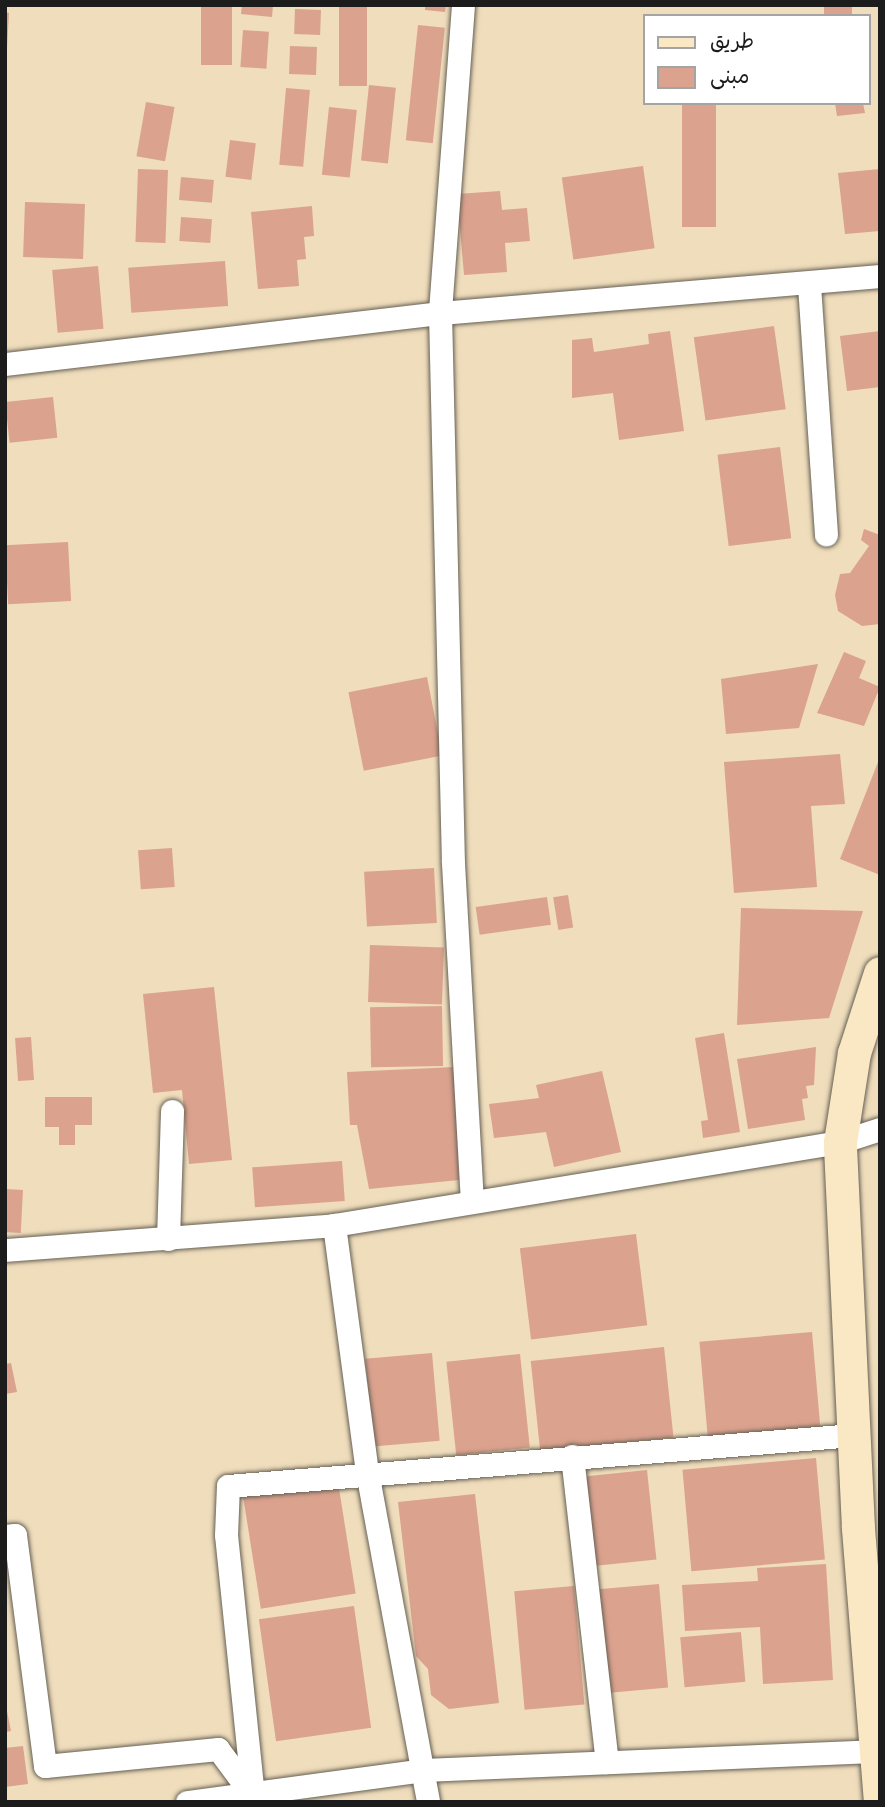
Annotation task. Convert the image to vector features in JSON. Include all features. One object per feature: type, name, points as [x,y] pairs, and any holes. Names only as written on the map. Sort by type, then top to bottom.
[{"type":"main road","points":[[880,973],[854,1053],[839,1142],[852,1435],[880,1802]]},
{"type":"street","points":[[463,5],[440,313],[453,863],[472,1199]]},
{"type":"street","points":[[5,364],[440,313],[809,285],[880,276]]},
{"type":"street","points":[[809,285],[826,534]]},
{"type":"street","points":[[168,1239],[172,1111]]},
{"type":"street","points":[[5,1250],[334,1225],[472,1199],[839,1142],[880,1129]]},
{"type":"street","points":[[334,1225],[367,1472],[428,1802]]},
{"type":"street","points":[[253,1797],[226,1535],[228,1486],[367,1472],[852,1435]]},
{"type":"street","points":[[572,1456],[607,1762]]},
{"type":"street","points":[[5,1536],[15,1535],[45,1766],[218,1749],[253,1797]]},
{"type":"street","points":[[187,1802],[253,1797],[423,1770],[877,1752]]},
{"type":"building","points":[[201,5],[232,5],[232,65],[201,65]]},
{"type":"building","points":[[242,5],[273,5],[272,17],[241,14]]},
{"type":"building","points":[[339,5],[367,5],[367,86],[339,86]]},
{"type":"building","points":[[425,5],[446,5],[445,12],[425,10]]},
{"type":"building","points":[[824,5],[852,5],[852,14],[824,14]]},
{"type":"building","points":[[295,9],[321,10],[320,35],[294,34]]},
{"type":"building","points":[[5,12],[9,13],[7,48],[5,48]]},
{"type":"building","points":[[418,25],[445,28],[433,143],[406,140]]},
{"type":"building","points":[[243,30],[269,32],[266,69],[240,67]]},
{"type":"building","points":[[290,46],[317,47],[316,75],[289,74]]},
{"type":"building","points":[[369,85],[396,88],[388,163],[361,161]]},
{"type":"building","points":[[286,88],[310,90],[303,167],[279,165]]},
{"type":"building","points":[[146,102],[175,107],[165,161],[136,156]]},
{"type":"building","points":[[682,105],[716,105],[716,227],[682,227]]},
{"type":"building","points":[[835,105],[863,105],[865,113],[837,116]]},
{"type":"building","points":[[329,107],[357,110],[350,178],[322,175]]},
{"type":"building","points":[[230,140],[256,143],[251,180],[225,177]]},
{"type":"building","points":[[643,166],[655,248],[573,260],[562,177]]},
{"type":"building","points":[[138,169],[168,170],[165,243],[135,242]]},
{"type":"building","points":[[880,169],[880,231],[845,234],[838,173]]},
{"type":"building","points":[[181,177],[214,180],[212,203],[179,200]]},
{"type":"building","points":[[500,191],[502,210],[527,208],[530,241],[505,243],[507,272],[464,275],[457,194]]},
{"type":"building","points":[[25,202],[85,204],[83,259],[23,257]]},
{"type":"building","points":[[312,206],[314,236],[304,237],[306,259],[297,260],[299,286],[258,289],[251,212]]},
{"type":"building","points":[[181,217],[212,219],[210,243],[179,241]]},
{"type":"building","points":[[225,261],[228,306],[131,313],[128,268]]},
{"type":"building","points":[[98,266],[103,329],[58,333],[52,270]]},
{"type":"building","points":[[774,326],[786,409],[705,420],[694,337]]},
{"type":"building","points":[[670,331],[684,431],[619,440],[613,393],[572,398],[572,340],[592,338],[594,352],[649,344],[648,334]]},
{"type":"building","points":[[880,331],[880,387],[847,391],[840,336]]},
{"type":"building","points":[[53,397],[57,438],[10,443],[5,402]]},
{"type":"building","points":[[780,447],[791,538],[729,546],[717,455]]},
{"type":"building","points":[[864,529],[880,535],[880,624],[862,626],[838,611],[835,595],[840,574],[850,573],[869,546],[861,540]]},
{"type":"building","points":[[68,542],[71,601],[8,604],[5,545]]},
{"type":"building","points":[[844,652],[866,661],[859,678],[880,687],[864,726],[817,713]]},
{"type":"building","points":[[818,664],[799,728],[726,734],[721,679]]},
{"type":"building","points":[[427,677],[442,756],[364,771],[348,692]]},
{"type":"building","points":[[840,754],[845,804],[811,806],[817,887],[734,893],[724,762]]},
{"type":"building","points":[[880,757],[880,875],[840,859]]},
{"type":"building","points":[[172,848],[175,887],[141,889],[138,850]]},
{"type":"building","points":[[434,868],[437,923],[367,927],[364,872]]},
{"type":"building","points":[[568,895],[573,928],[558,930],[553,897]]},
{"type":"building","points":[[547,897],[551,925],[480,935],[476,907]]},
{"type":"building","points":[[741,908],[863,911],[829,1018],[737,1025]]},
{"type":"building","points":[[370,945],[444,948],[442,1005],[368,1002]]},
{"type":"building","points":[[214,987],[232,1160],[189,1164],[182,1090],[153,1093],[143,994]]},
{"type":"building","points":[[442,1006],[443,1066],[371,1067],[370,1007]]},
{"type":"building","points":[[724,1033],[740,1132],[703,1138],[701,1121],[708,1120],[695,1038]]},
{"type":"building","points":[[31,1037],[34,1080],[18,1081],[15,1038]]},
{"type":"building","points":[[816,1047],[814,1085],[806,1086],[808,1098],[802,1099],[805,1120],[748,1129],[737,1059]]},
{"type":"building","points":[[455,1067],[459,1180],[369,1189],[357,1125],[350,1125],[347,1072]]},
{"type":"building","points":[[602,1071],[621,1152],[554,1167],[546,1132],[494,1138],[489,1104],[539,1098],[536,1085]]},
{"type":"building","points":[[45,1097],[92,1097],[92,1125],[75,1125],[75,1145],[59,1145],[59,1127],[45,1127]]},
{"type":"building","points":[[342,1161],[345,1201],[255,1207],[252,1167]]},
{"type":"building","points":[[5,1189],[23,1190],[21,1233],[5,1232]]},
{"type":"building","points":[[636,1234],[647,1325],[531,1340],[520,1248]]},
{"type":"building","points":[[812,1332],[820,1427],[708,1436],[699,1342]]},
{"type":"building","points":[[664,1347],[674,1438],[540,1452],[531,1361]]},
{"type":"building","points":[[432,1353],[440,1441],[373,1447],[365,1359]]},
{"type":"building","points":[[520,1354],[530,1447],[456,1455],[446,1362]]},
{"type":"building","points":[[11,1363],[17,1392],[5,1394],[5,1364]]},
{"type":"building","points":[[816,1458],[825,1560],[691,1571],[683,1470]]},
{"type":"building","points":[[647,1470],[656,1560],[589,1567],[579,1477]]},
{"type":"building","points":[[338,1482],[356,1594],[261,1609],[243,1497]]},
{"type":"building","points":[[475,1494],[499,1703],[449,1709],[431,1695],[428,1669],[416,1656],[398,1502]]},
{"type":"building","points":[[826,1564],[833,1680],[763,1684],[760,1627],[685,1631],[682,1585],[758,1581],[757,1568]]},
{"type":"building","points":[[659,1584],[668,1688],[607,1693],[598,1589]]},
{"type":"building","points":[[574,1586],[584,1705],[525,1710],[514,1591]]},
{"type":"building","points":[[354,1606],[371,1728],[276,1741],[259,1619]]},
{"type":"building","points":[[741,1632],[745,1682],[685,1687],[680,1637]]},
{"type":"building","points":[[5,1701],[11,1731],[5,1732]]},
{"type":"building","points":[[23,1746],[28,1784],[5,1787],[5,1748]]}]
